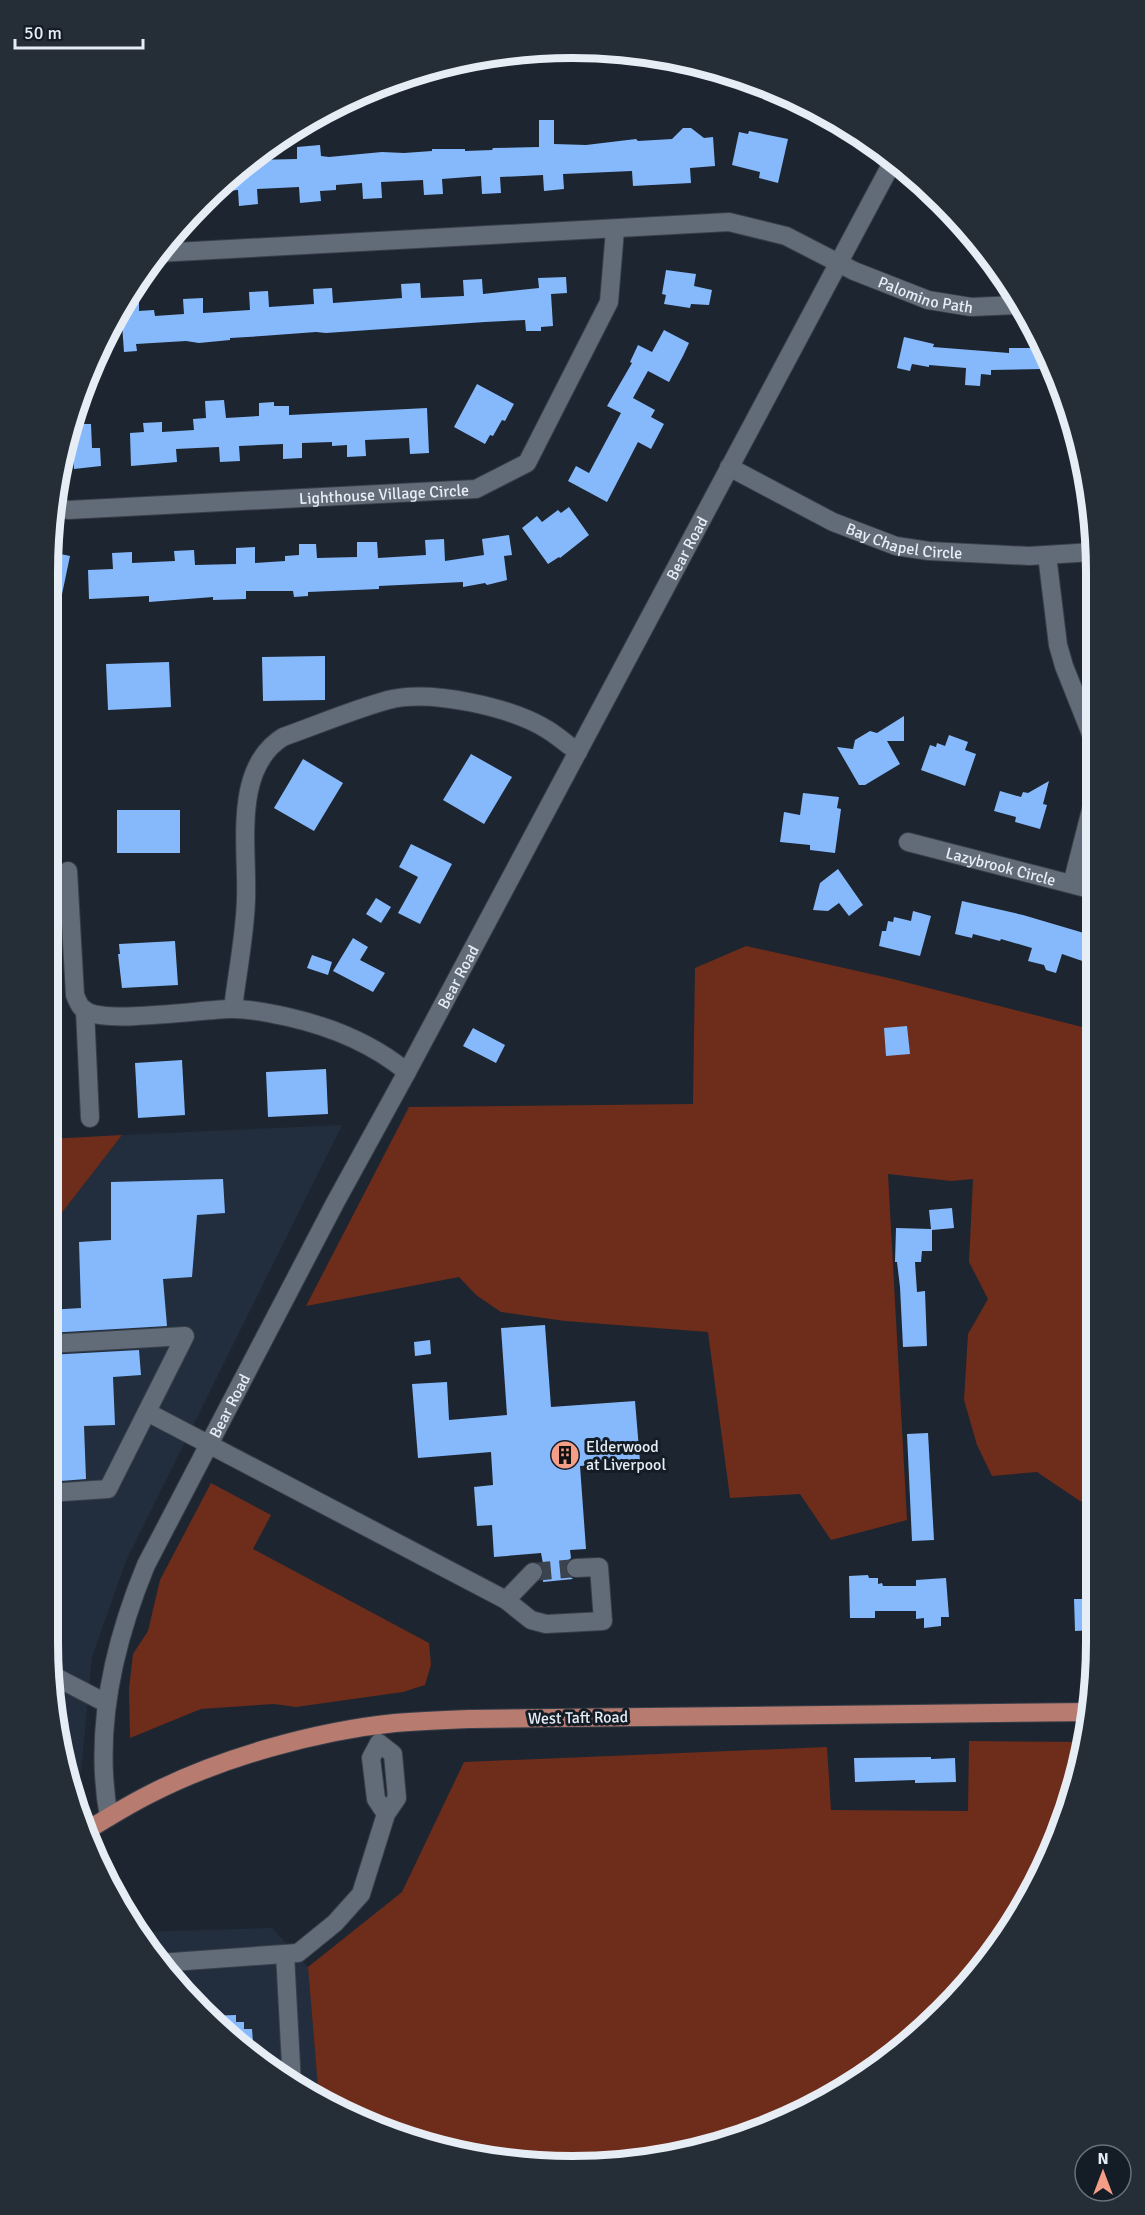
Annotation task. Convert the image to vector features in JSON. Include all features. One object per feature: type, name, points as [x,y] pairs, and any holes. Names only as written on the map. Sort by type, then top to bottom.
[{"type":"main road","name":"West Taft Road","points":[[93,1826],[149,1794],[183,1779],[251,1754],[322,1735],[378,1735],[472,1719],[1082,1712]]},
{"type":"street","name":"Bear Road","points":[[109,1817],[103,1763],[106,1703],[115,1654],[132,1598],[146,1565],[335,1203],[889,168]]},
{"type":"street","points":[[171,252],[615,230],[729,222],[786,236],[838,263]]},
{"type":"street","name":"Lighthouse Village Circle","points":[[63,508],[69,510],[476,489],[527,463],[609,302],[615,230]]},
{"type":"street","name":"Palomino Path","points":[[838,263],[928,300],[971,307],[1011,305]]},
{"type":"street","name":"Bay Chapel Circle","points":[[729,467],[833,522],[896,546],[929,552],[1047,555],[1085,552]]},
{"type":"street","points":[[1047,555],[1058,645],[1086,722]]},
{"type":"street","points":[[233,1009],[246,901],[247,799],[256,766],[263,753],[271,745],[283,737],[377,704],[408,697],[457,700],[505,712],[547,729],[578,752]]},
{"type":"street","points":[[1072,884],[1086,829]]},
{"type":"street","name":"Lazybrook Circle","points":[[909,842],[1086,888]]},
{"type":"street","points":[[68,871],[75,995],[81,1007],[90,1013],[110,1016],[233,1009],[288,1016],[346,1034],[387,1056],[407,1072]]},
{"type":"street","points":[[85,1010],[90,1118]]},
{"type":"street","points":[[58,1343],[185,1336],[108,1489],[58,1492]]},
{"type":"street","points":[[147,1412],[506,1600],[531,1620],[546,1624],[603,1621],[599,1567],[576,1568]]},
{"type":"street","points":[[506,1600],[533,1572]]},
{"type":"street","points":[[60,1679],[106,1703]]},
{"type":"street","points":[[171,1962],[298,1953],[335,1923],[362,1894],[386,1814],[397,1798],[393,1754],[378,1735]]},
{"type":"street","points":[[285,1954],[291,2073]]},
{"type":"shaded area","points":[[746,946],[893,979],[1086,1028],[1086,1503],[1037,1472],[992,1476],[977,1445],[964,1400],[968,1334],[988,1299],[969,1262],[973,1179],[951,1181],[888,1174],[907,1520],[831,1540],[800,1494],[730,1498],[708,1332],[565,1321],[501,1312],[476,1295],[459,1277],[306,1306],[409,1107],[693,1104],[695,968]]},
{"type":"shaded area","points":[[342,1125],[126,1561],[92,1657],[81,1772],[78,1781],[63,1710],[58,1642],[58,1220],[122,1135]]},
{"type":"shaded area","points":[[122,1135],[58,1220],[58,1139]]},
{"type":"shaded area","points":[[211,1483],[271,1515],[253,1549],[429,1643],[431,1665],[425,1685],[403,1692],[296,1707],[274,1704],[201,1709],[130,1738],[129,1689],[133,1654],[148,1631],[160,1580]]},
{"type":"shaded area","points":[[969,1741],[1077,1742],[1059,1808],[1033,1870],[1000,1928],[959,1981],[911,2029],[858,2070],[830,2088],[769,2117],[706,2139],[673,2147],[606,2155],[539,2155],[472,2147],[439,2139],[376,2117],[318,2090],[308,1967],[402,1892],[464,1762],[827,1747],[831,1810],[968,1811]]},
{"type":"shaded area","points":[[272,1928],[308,1967],[318,2090],[260,2050],[209,2006],[186,1981],[148,1932]]},
{"type":"building","points":[[539,120],[554,120],[554,144],[586,145],[636,139],[638,141],[672,139],[683,128],[691,128],[704,138],[713,137],[715,166],[690,168],[691,183],[633,186],[632,171],[563,174],[564,189],[544,191],[543,175],[500,177],[501,193],[482,194],[481,176],[442,179],[443,194],[424,195],[423,180],[381,182],[382,198],[363,199],[362,183],[336,185],[336,190],[320,191],[321,201],[300,203],[299,187],[257,189],[258,204],[239,206],[238,190],[229,191],[267,160],[297,159],[297,147],[320,145],[321,156],[329,157],[382,152],[432,151],[432,149],[465,149],[465,151],[539,147]]},
{"type":"building","points":[[749,131],[788,139],[778,183],[759,178],[760,172],[732,165],[739,132],[748,134]]},
{"type":"building","points":[[666,270],[696,274],[694,286],[712,290],[709,305],[691,304],[690,308],[664,304],[666,295],[662,294]]},
{"type":"building","points":[[566,277],[567,293],[551,294],[553,326],[541,327],[541,331],[526,331],[525,320],[485,322],[230,338],[230,340],[199,343],[186,341],[136,344],[137,351],[124,352],[122,325],[137,300],[139,300],[139,311],[154,310],[155,316],[184,314],[183,299],[203,298],[203,313],[250,310],[249,292],[268,291],[269,307],[314,304],[313,289],[332,288],[333,303],[402,298],[401,284],[420,283],[421,298],[464,296],[463,280],[482,279],[483,294],[539,288],[538,278]]},
{"type":"building","points":[[664,330],[689,343],[669,382],[648,371],[633,398],[655,410],[651,417],[664,424],[651,449],[638,442],[607,502],[568,481],[576,466],[589,473],[621,413],[607,406],[632,363],[630,362],[638,345],[652,352]]},
{"type":"building","points":[[904,337],[934,344],[933,347],[1009,353],[1009,348],[1034,348],[1042,366],[1041,369],[991,370],[991,375],[981,374],[980,386],[965,385],[966,368],[912,364],[910,371],[897,368]]},
{"type":"building","points":[[477,384],[514,404],[505,421],[502,420],[493,436],[490,435],[485,444],[454,427]]},
{"type":"building","points":[[224,400],[226,418],[259,416],[259,403],[274,402],[274,406],[289,406],[289,415],[427,408],[429,453],[410,454],[409,438],[365,440],[366,456],[347,457],[347,445],[332,446],[332,442],[302,443],[302,458],[283,459],[283,444],[239,446],[240,461],[220,462],[219,447],[176,449],[177,462],[131,466],[130,433],[144,432],[143,423],[162,422],[162,432],[194,430],[193,419],[206,418],[205,401]]},
{"type":"building","points":[[81,424],[91,424],[92,448],[100,448],[101,466],[74,469],[73,453]]},
{"type":"building","points":[[569,507],[589,535],[560,558],[548,564],[522,528],[537,516],[542,522],[558,510],[561,513]]},
{"type":"building","points":[[509,535],[512,555],[504,556],[507,580],[487,585],[485,583],[463,587],[463,582],[379,586],[379,589],[308,592],[308,596],[294,597],[293,591],[246,591],[246,599],[213,600],[213,597],[149,602],[149,596],[89,599],[88,570],[113,569],[112,553],[132,552],[132,563],[175,561],[174,551],[194,550],[195,565],[236,564],[236,548],[255,547],[255,563],[285,561],[285,556],[299,555],[299,544],[316,544],[317,558],[357,557],[357,542],[377,542],[378,558],[426,555],[425,540],[444,539],[445,561],[484,555],[482,539]]},
{"type":"building","points":[[59,554],[70,556],[61,599],[58,598]]},
{"type":"building","points":[[325,656],[325,700],[263,701],[262,657]]},
{"type":"building","points":[[169,662],[171,707],[108,710],[106,664]]},
{"type":"building","points":[[904,716],[904,741],[887,741],[900,764],[865,785],[859,785],[837,747],[853,749],[855,740],[870,731],[877,733]]},
{"type":"building","points":[[949,735],[968,742],[965,750],[976,754],[965,786],[921,770],[930,745],[936,747],[937,743],[945,746]]},
{"type":"building","points":[[471,754],[512,777],[484,824],[443,800]]},
{"type":"building","points":[[303,759],[343,783],[314,831],[274,808]]},
{"type":"building","points":[[1049,781],[1043,804],[1047,805],[1040,829],[1015,822],[1016,817],[994,811],[1000,791],[1021,797],[1023,792],[1028,793]]},
{"type":"building","points":[[803,793],[839,797],[837,808],[841,809],[835,853],[810,850],[810,845],[780,842],[784,812],[800,815]]},
{"type":"building","points":[[117,810],[180,810],[180,853],[117,853]]},
{"type":"building","points":[[411,844],[452,864],[420,924],[398,913],[418,877],[399,867]]},
{"type":"building","points":[[838,869],[863,905],[849,916],[839,903],[828,911],[813,910],[820,883]]},
{"type":"building","points":[[376,898],[391,907],[381,923],[366,914]]},
{"type":"building","points":[[962,901],[1023,915],[1086,934],[1086,962],[1062,954],[1056,973],[1046,970],[1044,965],[1028,961],[1032,948],[1001,939],[1000,941],[973,934],[972,938],[955,934]]},
{"type":"building","points":[[913,911],[931,916],[920,956],[879,946],[882,931],[886,931],[888,921],[893,922],[894,917],[911,921]]},
{"type":"building","points":[[353,938],[368,947],[360,960],[385,973],[373,992],[333,971]]},
{"type":"building","points":[[175,941],[178,985],[122,988],[119,944]]},
{"type":"building","points":[[312,955],[332,962],[328,975],[307,968]]},
{"type":"building","points":[[907,1026],[910,1054],[886,1056],[884,1028]]},
{"type":"building","points":[[473,1028],[505,1045],[496,1063],[463,1046]]},
{"type":"building","points":[[182,1060],[185,1115],[138,1118],[135,1063]]},
{"type":"building","points":[[326,1069],[328,1114],[268,1117],[266,1072]]},
{"type":"building","points":[[223,1179],[225,1213],[197,1215],[192,1277],[163,1279],[167,1326],[58,1332],[58,1309],[81,1308],[79,1242],[111,1240],[111,1182]]},
{"type":"building","points":[[952,1208],[954,1228],[932,1230],[932,1251],[922,1251],[921,1262],[915,1262],[917,1292],[925,1291],[927,1346],[903,1347],[900,1287],[897,1262],[895,1262],[896,1228],[931,1229],[929,1210]]},
{"type":"building","name":"Elderwood at Liverpool","points":[[545,1325],[551,1407],[635,1401],[640,1461],[580,1466],[586,1549],[570,1550],[571,1558],[566,1562],[565,1569],[573,1579],[543,1582],[544,1569],[541,1553],[494,1557],[492,1525],[477,1526],[474,1487],[493,1485],[491,1452],[418,1458],[412,1384],[447,1382],[449,1420],[507,1415],[501,1328]]},
{"type":"building","points":[[430,1340],[431,1354],[415,1356],[414,1342]]},
{"type":"building","points":[[139,1350],[141,1375],[113,1377],[115,1425],[84,1426],[86,1479],[58,1481],[58,1354]]},
{"type":"building","points":[[928,1433],[934,1540],[912,1541],[907,1434]]},
{"type":"building","points":[[868,1575],[869,1578],[878,1578],[878,1584],[882,1583],[883,1586],[916,1586],[916,1580],[946,1578],[949,1617],[941,1617],[941,1626],[924,1628],[924,1618],[916,1619],[916,1611],[875,1611],[875,1618],[850,1618],[849,1576]]},
{"type":"building","points":[[1074,1599],[1086,1599],[1086,1630],[1075,1631]]},
{"type":"building","points":[[931,1757],[931,1759],[955,1758],[956,1782],[915,1783],[915,1780],[855,1782],[854,1758]]},
{"type":"building","points":[[236,2015],[236,2022],[244,2022],[244,2029],[252,2029],[253,2044],[234,2029],[219,2016]]},
{"type":"tunnel","points":[[533,1572],[576,1568]]},
{"type":"place","name":"Elderwood at Liverpool","points":[[565,1455]]}]
